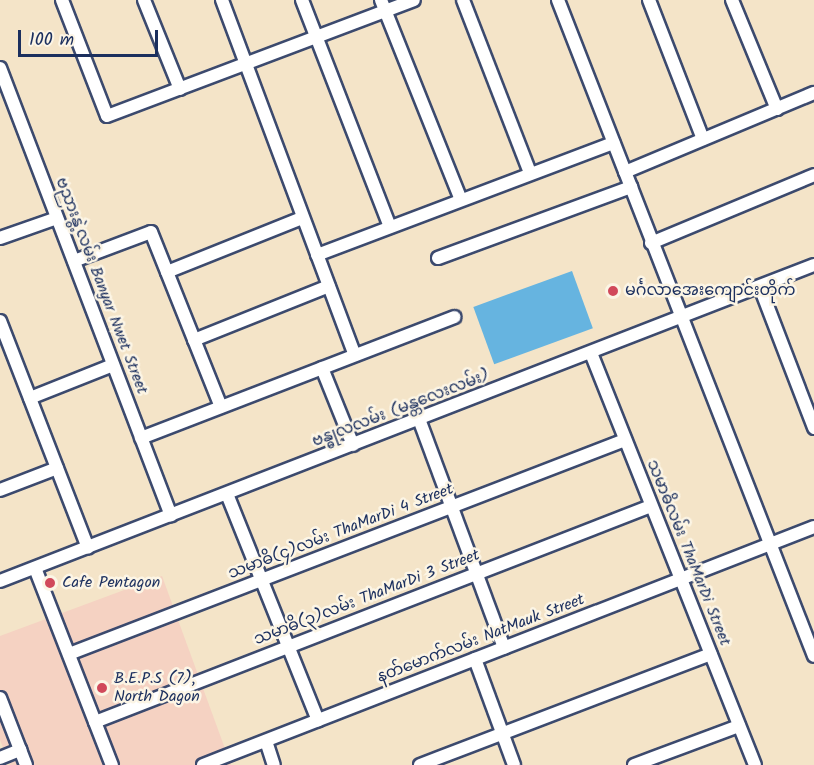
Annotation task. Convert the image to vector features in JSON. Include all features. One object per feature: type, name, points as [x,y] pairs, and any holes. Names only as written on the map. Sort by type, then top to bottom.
[{"type":"street","points":[[62,0],[107,116],[317,37],[384,5],[414,0]]},
{"type":"street","points":[[144,0],[180,89]]},
{"type":"street","points":[[222,0],[355,355]]},
{"type":"street","points":[[302,0],[390,227]]},
{"type":"street","points":[[463,0],[530,173]]},
{"type":"street","points":[[558,0],[814,656]]},
{"type":"street","points":[[649,0],[704,139]]},
{"type":"street","points":[[732,0],[777,109]]},
{"type":"street","points":[[384,5],[461,200]]},
{"type":"street","name":"ဗညားနွဲ့လမ်း Banyar Nwet Street","points":[[0,68],[171,515]]},
{"type":"street","points":[[625,172],[814,93]]},
{"type":"street","points":[[317,255],[614,143]]},
{"type":"street","points":[[651,243],[814,175]]},
{"type":"street","points":[[438,258],[631,187]]},
{"type":"street","points":[[0,238],[57,218]]},
{"type":"street","points":[[167,272],[302,218]]},
{"type":"street","points":[[74,261],[149,231],[221,407]]},
{"type":"street","name":"ဗန္ဓုလလမ်း (မန္တလေးလမ်း)","points":[[0,581],[681,319],[814,265]]},
{"type":"street","points":[[194,340],[329,286]]},
{"type":"street","points":[[760,287],[814,428]]},
{"type":"street","points":[[141,438],[454,317]]},
{"type":"street","points":[[0,321],[88,548]]},
{"type":"street","name":"သမာဓိလမ်း ThaMarDi Street","points":[[591,353],[755,765]]},
{"type":"street","points":[[30,398],[114,365]]},
{"type":"street","points":[[322,368],[352,445]]},
{"type":"street","points":[[419,419],[504,648]]},
{"type":"street","name":"သမာဓိ(၄)လမ်း ThaMarDi 4 Street","points":[[69,654],[625,440]]},
{"type":"street","points":[[0,490],[57,468]]},
{"type":"street","points":[[227,494],[318,720]]},
{"type":"street","name":"သမာဓိ(၃)လမ်း ThaMarDi 3 Street","points":[[95,722],[651,506]]},
{"type":"street","name":"နတ်မောက်လမ်း NatMauk Street","points":[[203,765],[814,527]]},
{"type":"street","points":[[35,568],[112,765]]},
{"type":"street","points":[[420,765],[710,654]]},
{"type":"street","points":[[475,659],[514,765]]},
{"type":"street","points":[[0,698],[26,765]]},
{"type":"street","points":[[634,765],[739,726]]},
{"type":"street","points":[[266,741],[274,765]]},
{"type":"street","points":[[0,758],[20,750]]},
{"type":"shaded area","name":"B.E.P.S (7), North Dagon","points":[[162,576],[231,765],[10,765],[0,740],[0,636]]},
{"type":"water","points":[[572,271],[593,328],[494,364],[473,307]]},
{"type":"place","name":"မင်္ဂလာအေးကျောင်းတိုက်","points":[[613,291]]},
{"type":"place","name":"Cafe Pentagon","points":[[50,583]]},
{"type":"place","name":"B.E.P.S (7), North Dagon","points":[[102,688]]}]
